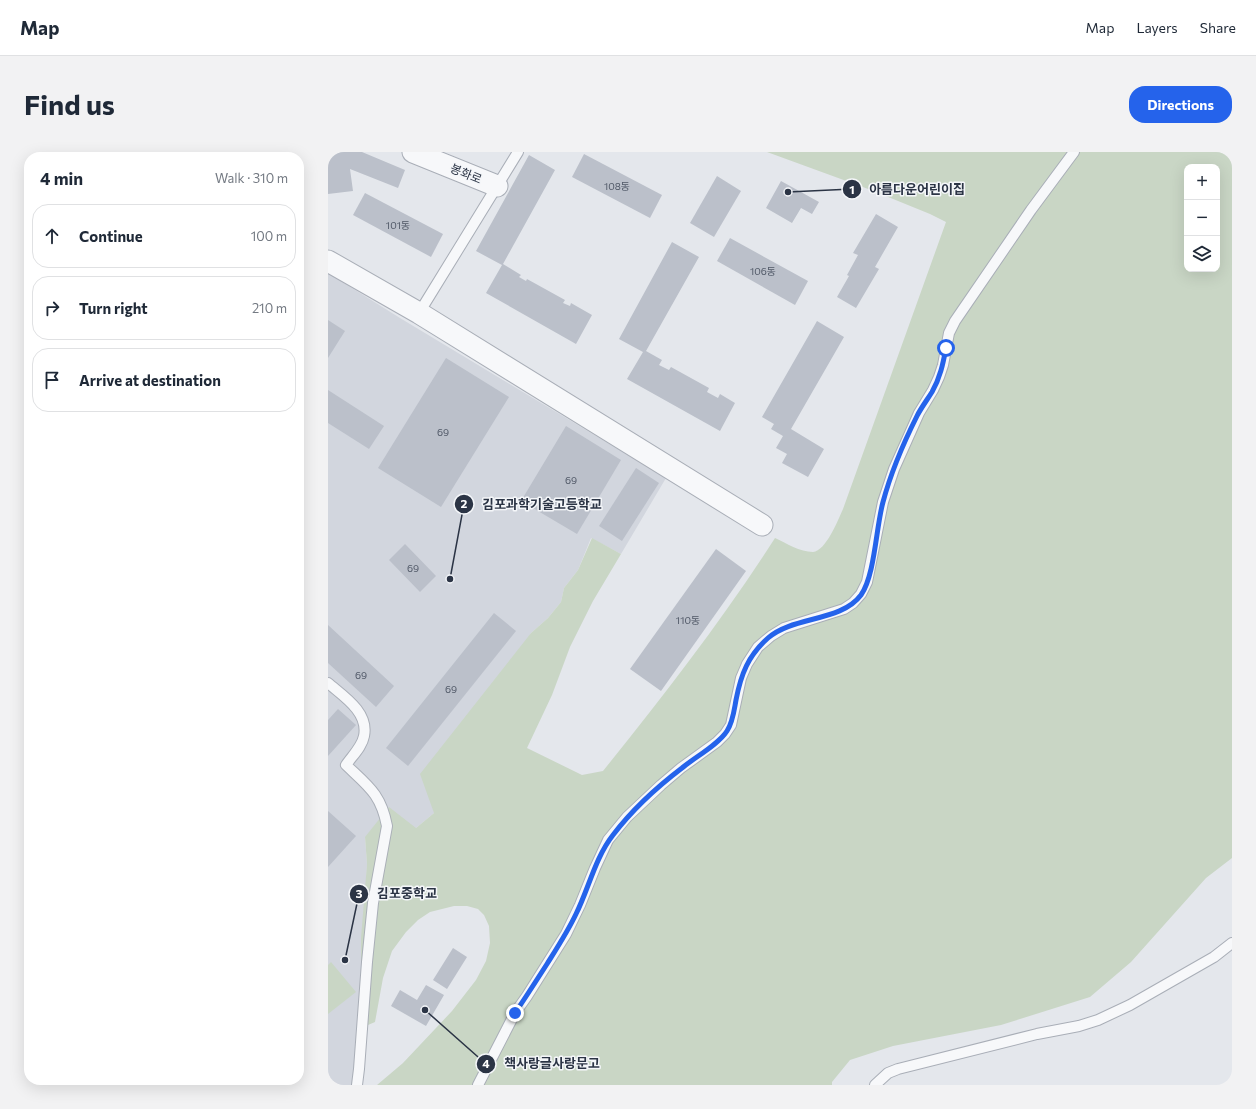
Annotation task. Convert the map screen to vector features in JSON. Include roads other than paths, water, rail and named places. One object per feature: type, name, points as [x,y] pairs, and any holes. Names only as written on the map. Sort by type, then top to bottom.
[{"type":"street","name":"봉화로","points":[[413,152],[497,186]]},
{"type":"street","points":[[328,261],[418,313],[762,525]]},
{"type":"lane","points":[[418,313],[518,152]]},
{"type":"lane","points":[[478,1085],[515,1013],[528,996],[566,934],[608,840],[627,817],[661,785],[725,734],[731,725],[741,678],[747,664],[758,647],[771,636],[784,628],[844,609],[853,603],[861,594],[867,582],[883,502],[894,469],[912,426],[939,377],[949,334],[954,321],[1031,210],[1074,152]]},
{"type":"lane","points":[[328,683],[359,711],[364,723],[364,736],[358,749],[346,765],[372,790],[380,802],[387,826],[373,903],[357,1085]]},
{"type":"lane","points":[[875,1085],[888,1073],[898,1068],[1030,1036],[1079,1026],[1098,1020],[1130,1005],[1214,957],[1232,943]]},
{"type":"place","name":"아름다운어린이집","points":[[788,192]]},
{"type":"place","name":"김포과학기술고등학교","points":[[450,579]]},
{"type":"place","name":"김포중학교","points":[[345,960]]},
{"type":"place","name":"책사랑글사랑문고","points":[[425,1010]]}]
